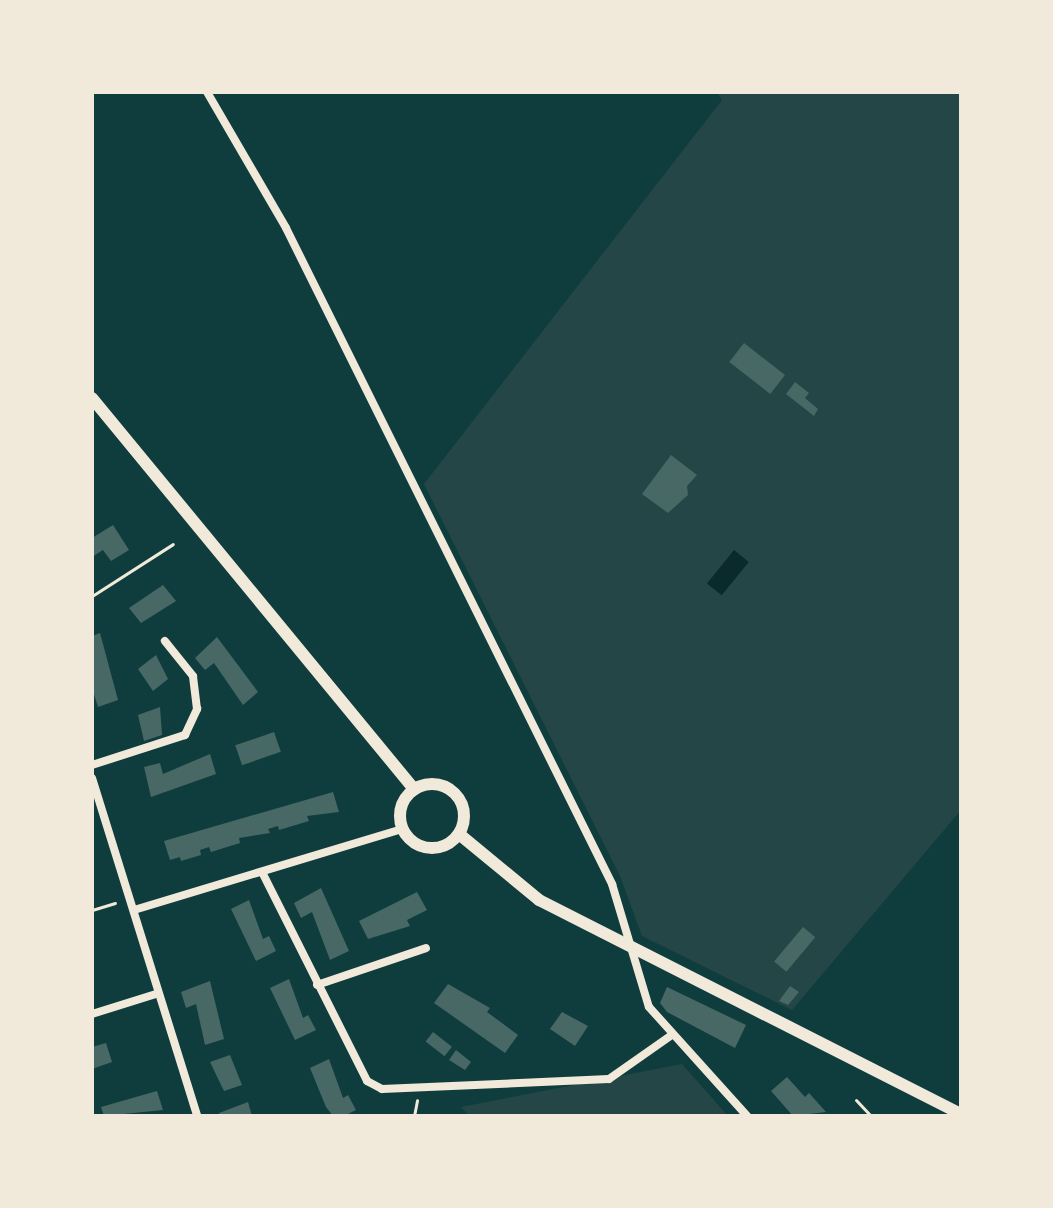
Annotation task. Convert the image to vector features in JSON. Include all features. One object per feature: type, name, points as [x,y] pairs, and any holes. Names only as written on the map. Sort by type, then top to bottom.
[{"type":"main road","points":[[92,398],[414,789]]},
{"type":"main road","points":[[440,784],[455,793],[464,808],[459,834],[435,848],[416,844],[403,829],[400,812],[414,789],[440,784]]},
{"type":"main road","points":[[459,834],[539,900],[631,950],[961,1114]]},
{"type":"street","points":[[207,92],[286,228],[612,884],[649,1007],[747,1116]]},
{"type":"street","points":[[92,765],[185,735],[197,709],[193,676],[165,641]]},
{"type":"street","points":[[92,778],[134,910],[156,994],[197,1116]]},
{"type":"street","points":[[134,910],[378,833],[403,829]]},
{"type":"street","points":[[262,872],[367,1081],[382,1089],[419,1090],[609,1079],[673,1034]]},
{"type":"street","points":[[317,985],[426,948]]},
{"type":"street","points":[[92,1014],[156,994]]},
{"type":"path","points":[[92,596],[173,544]]},
{"type":"path","points":[[92,910],[130,898]]},
{"type":"path","points":[[856,1100],[871,1116]]},
{"type":"shaded area","points":[[717,92],[961,92],[961,810],[792,1010],[642,936],[620,876],[424,484],[722,100]]},
{"type":"shaded area","points":[[734,550],[749,562],[722,595],[707,583]]},
{"type":"shaded area","points":[[682,1064],[728,1116],[469,1116],[461,1107]]},
{"type":"building","points":[[744,343],[785,375],[770,394],[729,362]]},
{"type":"building","points":[[795,382],[809,393],[805,398],[818,409],[814,416],[786,394]]},
{"type":"building","points":[[671,455],[697,475],[687,486],[688,495],[668,513],[642,494]]},
{"type":"building","points":[[113,525],[129,550],[111,561],[103,550],[92,557],[92,538]]},
{"type":"building","points":[[163,585],[176,601],[141,623],[129,608]]},
{"type":"building","points":[[100,633],[118,700],[98,707],[92,688],[92,636]]},
{"type":"building","points":[[217,637],[258,692],[243,705],[214,663],[205,670],[195,658]]},
{"type":"building","points":[[156,655],[168,679],[153,691],[138,669]]},
{"type":"building","points":[[160,707],[162,735],[144,741],[138,715]]},
{"type":"building","points":[[274,732],[281,752],[242,765],[235,745]]},
{"type":"building","points":[[210,754],[216,774],[151,797],[144,767],[160,763],[163,774]]},
{"type":"building","points":[[333,792],[339,812],[307,816],[309,821],[279,830],[278,826],[268,829],[270,833],[239,838],[240,843],[211,852],[209,847],[200,850],[201,855],[181,861],[180,857],[170,860],[164,841]]},
{"type":"building","points":[[321,888],[349,951],[330,960],[312,912],[301,918],[294,903]]},
{"type":"building","points":[[417,892],[427,910],[407,920],[410,926],[368,939],[359,921]]},
{"type":"building","points":[[249,900],[263,939],[269,936],[276,951],[256,961],[231,909]]},
{"type":"building","points":[[803,927],[815,937],[786,972],[774,961]]},
{"type":"building","points":[[289,979],[303,1018],[308,1015],[316,1030],[295,1040],[270,988]]},
{"type":"building","points":[[210,981],[224,1039],[205,1045],[196,1004],[186,1008],[181,992]]},
{"type":"building","points":[[448,984],[490,1008],[487,1012],[518,1035],[505,1053],[434,1003]]},
{"type":"building","points":[[790,986],[799,992],[788,1005],[779,1001]]},
{"type":"building","points":[[667,987],[746,1025],[735,1048],[667,1012],[660,1003]]},
{"type":"building","points":[[562,1012],[588,1026],[575,1046],[550,1029]]},
{"type":"building","points":[[433,1032],[452,1047],[445,1056],[426,1041]]},
{"type":"building","points":[[106,1043],[112,1062],[92,1069],[92,1047]]},
{"type":"building","points":[[456,1050],[471,1062],[465,1070],[449,1060]]},
{"type":"building","points":[[230,1055],[242,1085],[224,1091],[210,1062]]},
{"type":"building","points":[[329,1059],[343,1098],[348,1095],[356,1110],[344,1116],[333,1116],[326,1107],[310,1068]]},
{"type":"building","points":[[787,1077],[805,1097],[809,1093],[826,1112],[793,1116],[771,1091]]},
{"type":"building","points":[[157,1091],[163,1110],[104,1116],[101,1107]]},
{"type":"building","points":[[248,1102],[252,1116],[220,1116],[219,1113]]}]
